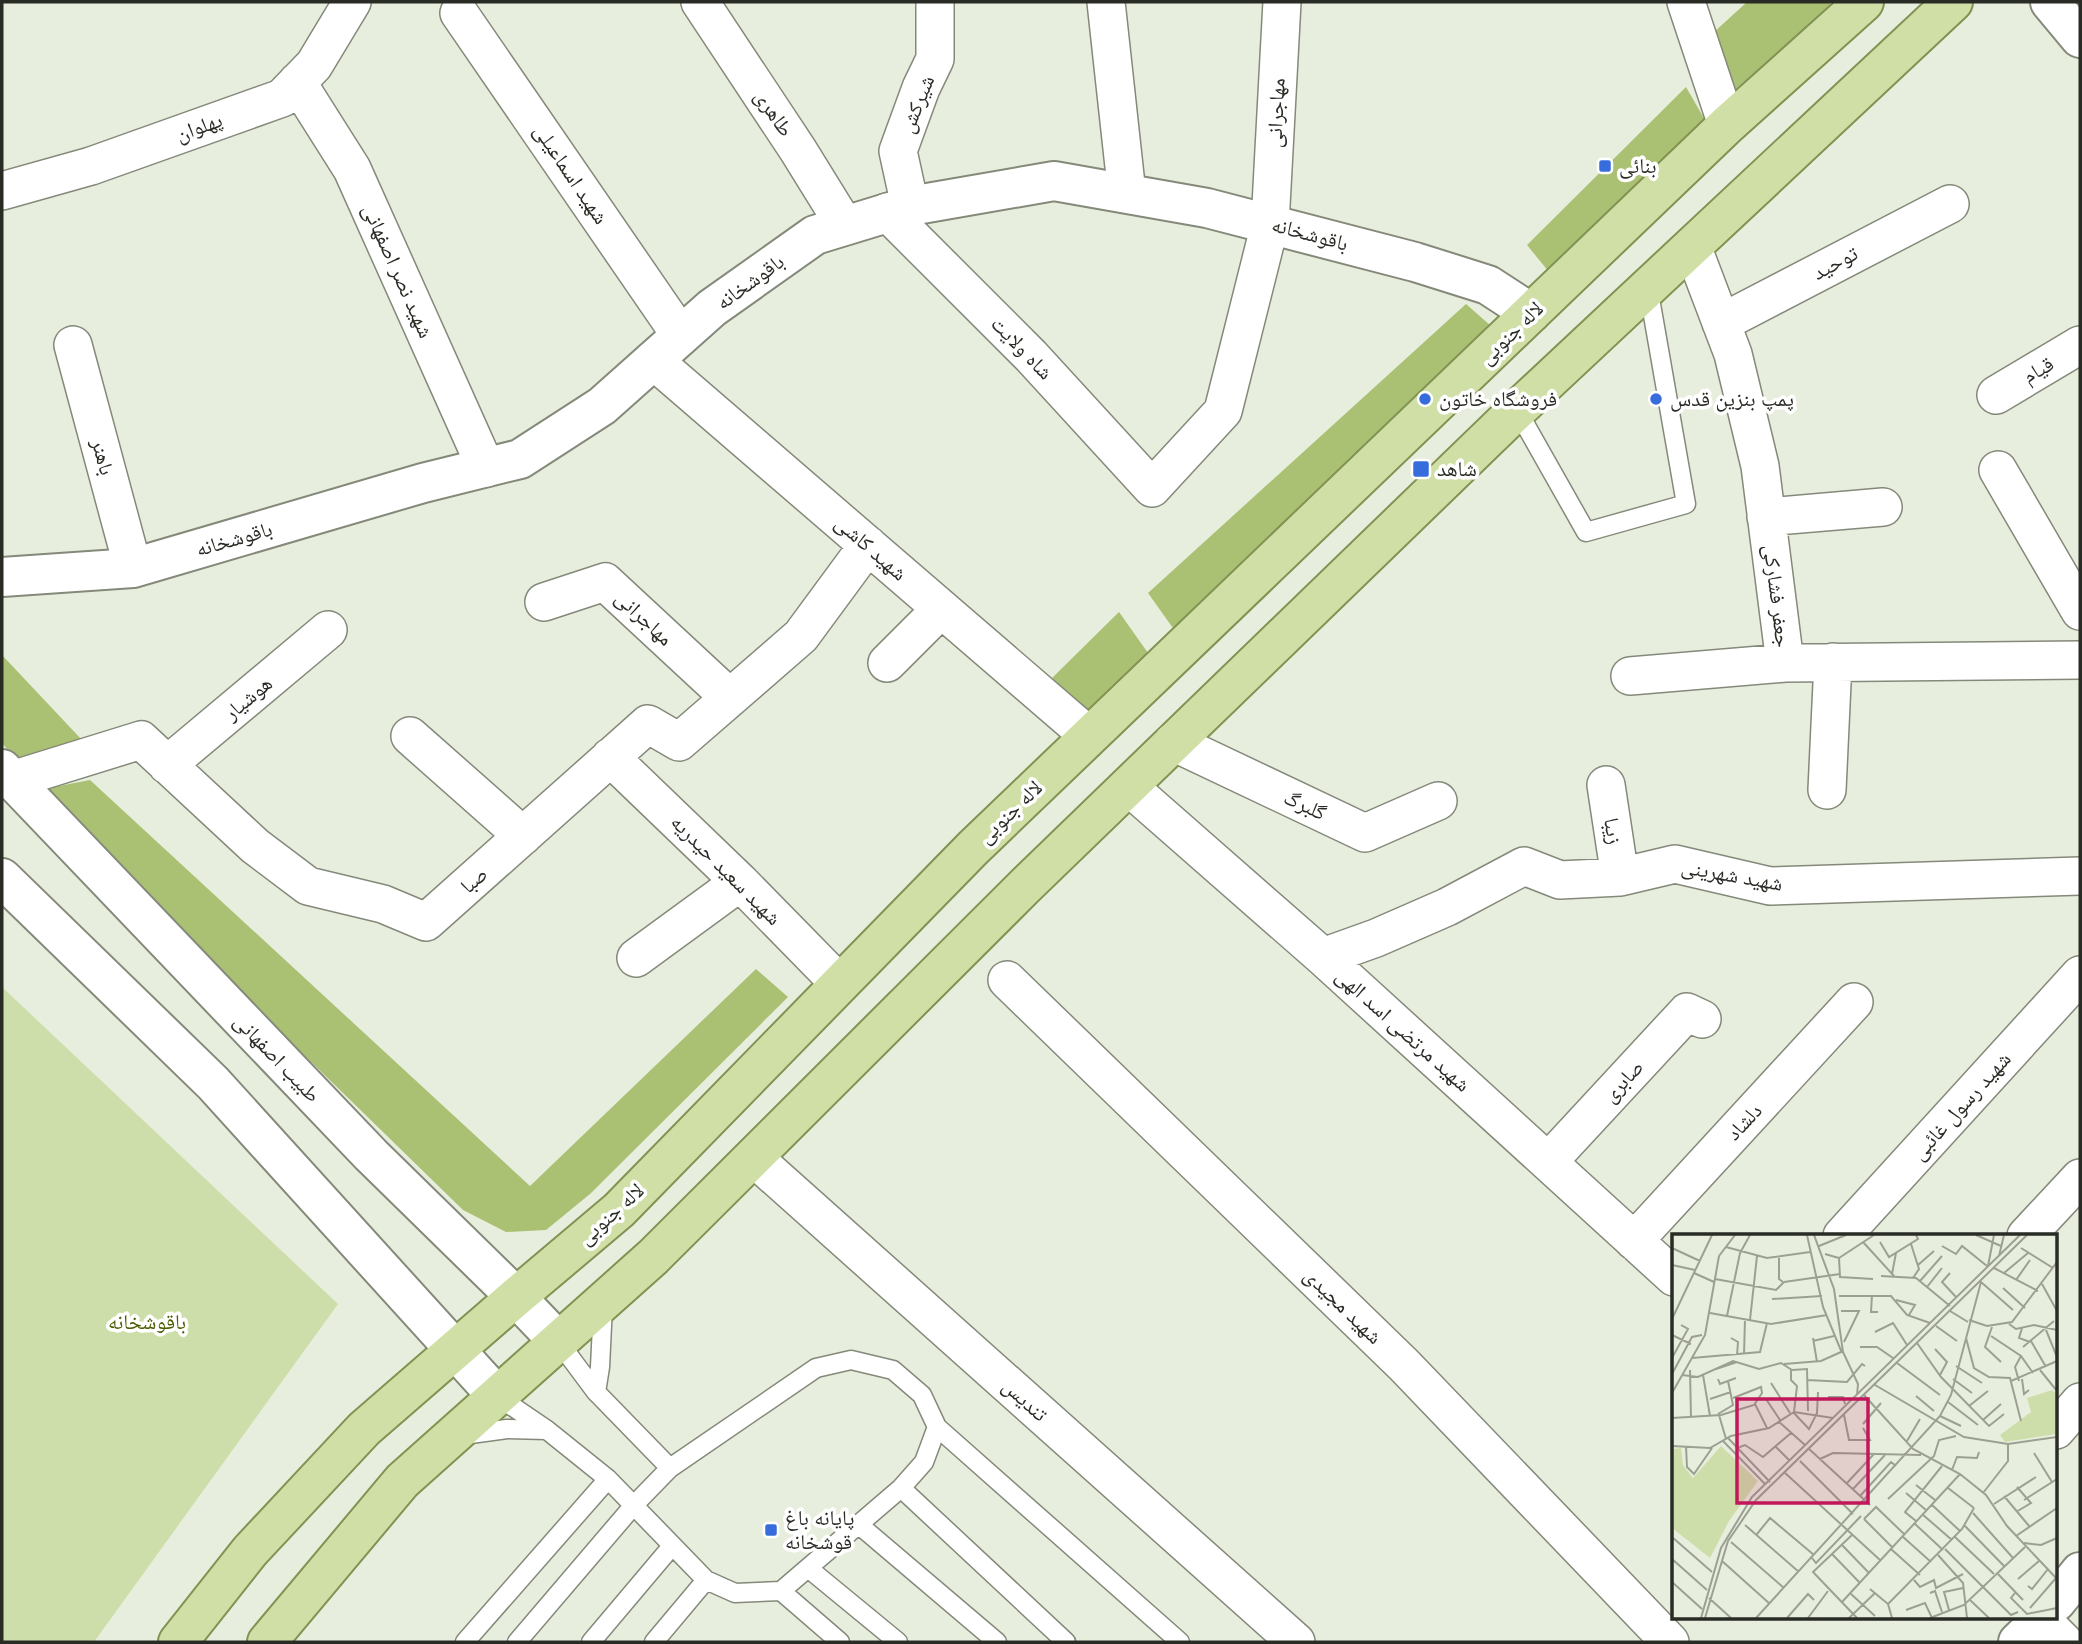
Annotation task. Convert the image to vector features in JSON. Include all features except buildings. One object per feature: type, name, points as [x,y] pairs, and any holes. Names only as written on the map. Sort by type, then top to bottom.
[{"type":"main road","points":[[267,1642],[402,1481],[653,1257],[1024,887],[1517,410],[1953,2]]},
{"type":"main road","name":"لاله جنوبی","points":[[178,1642],[250,1551],[364,1429],[619,1210],[972,849],[1727,125],[1857,4]]},
{"type":"street","name":"پهلوان","points":[[2,191],[91,166],[282,98],[314,65],[352,2]]},
{"type":"street","name":"طاهری","points":[[700,2],[845,226]]},
{"type":"street","name":"شیرکش","points":[[899,209],[898,151],[920,88],[935,59],[935,2]]},
{"type":"street","points":[[1106,2],[1127,194]]},
{"type":"street","name":"مهاجرانی","points":[[1152,488],[1223,411],[1270,224],[1282,2]]},
{"type":"street","points":[[1686,2],[1727,125]]},
{"type":"street","points":[[2050,2],[2080,38]]},
{"type":"street","name":"شهید اسماعیلی","points":[[459,13],[667,348]]},
{"type":"street","name":"شهید نصر اصفهانی","points":[[297,82],[352,169],[486,468]]},
{"type":"street","name":"باقوشخانه","points":[[2,577],[133,568],[423,483],[520,459],[602,405],[712,308],[816,235],[899,209],[1054,181],[1207,208],[1415,262],[1488,285],[1531,313]]},
{"type":"street","name":"توحید","points":[[1721,323],[1950,204]]},
{"type":"street","name":"شاه ولایت","points":[[899,209],[1152,488]]},
{"type":"street","name":"جعفر فشارکی","points":[[1692,246],[1733,354],[1760,466],[1785,663],[2080,660]]},
{"type":"street","name":"باهنر","points":[[73,345],[133,568]]},
{"type":"street","name":"قیام","points":[[1996,395],[2080,345]]},
{"type":"street","name":"شهید کاشی","points":[[667,348],[868,545],[1089,736]]},
{"type":"street","points":[[1998,470],[2080,611]]},
{"type":"street","points":[[1766,517],[1883,507]]},
{"type":"street","name":"صبا","points":[[7,775],[141,740],[255,846],[308,886],[383,904],[426,922],[648,724],[679,743],[801,636],[868,545]]},
{"type":"street","name":"مهاجرانی","points":[[544,602],[605,582],[730,698]]},
{"type":"street","points":[[887,663],[941,609]]},
{"type":"street","name":"هوشیار","points":[[167,765],[328,630]]},
{"type":"street","points":[[1827,790],[1833,662]]},
{"type":"street","points":[[1630,676],[1785,663]]},
{"type":"street","points":[[410,736],[523,836]]},
{"type":"street","name":"گلبرگ","points":[[1173,743],[1365,833],[1438,801]]},
{"type":"street","name":"شهید سعید حیدریه","points":[[611,757],[840,984]]},
{"type":"street","name":"طبیب اصفهانی","points":[[7,775],[371,1155],[558,1341]]},
{"type":"street","name":"زیبا","points":[[1606,785],[1620,877]]},
{"type":"street","name":"شهید مرتضی اسد الهی","points":[[1128,786],[1323,957],[1672,1275]]},
{"type":"street","name":"شهید شهرینی","points":[[1323,957],[1376,938],[1447,907],[1524,866],[1560,880],[1620,877],[1675,864],[1770,886],[2080,876]]},
{"type":"street","points":[[2,878],[213,1083],[497,1396]]},
{"type":"street","points":[[636,958],[740,882]]},
{"type":"street","name":"شهید رسول غائبی","points":[[1844,1234],[2080,975]]},
{"type":"street","name":"شهید مجیدی","points":[[1007,980],[1404,1365],[1670,1642]]},
{"type":"street","name":"دلشاد","points":[[1634,1241],[1854,1002]]},
{"type":"street","name":"صابری","points":[[1548,1162],[1688,1012],[1702,1019]]},
{"type":"street","name":"تندیس","points":[[753,1157],[1296,1642]]},
{"type":"street","points":[[2028,1234],[2080,1178]]},
{"type":"street","points":[[2058,1428],[2080,1402]]},
{"type":"street","points":[[2058,1603],[2080,1572]]},
{"type":"lane","points":[[1517,410],[1586,532],[1686,504],[1648,287]]},
{"type":"lane","points":[[596,1392],[603,1301]]},
{"type":"lane","points":[[558,1341],[596,1392],[670,1468]]},
{"type":"lane","points":[[517,1642],[634,1505],[670,1468],[816,1368],[851,1360],[892,1370],[922,1395],[937,1426],[1180,1642]]},
{"type":"lane","points":[[497,1396],[547,1430],[608,1479],[706,1580],[735,1593],[781,1591],[901,1488],[924,1462],[937,1426]]},
{"type":"lane","points":[[452,1436],[507,1429],[547,1430]]},
{"type":"lane","points":[[465,1642],[608,1479]]},
{"type":"lane","points":[[901,1488],[1066,1642]]},
{"type":"lane","points":[[858,1524],[997,1642]]},
{"type":"lane","points":[[591,1642],[672,1546]]},
{"type":"lane","points":[[808,1568],[898,1642]]},
{"type":"lane","points":[[654,1642],[706,1580]]},
{"type":"lane","points":[[781,1591],[840,1642]]},
{"type":"green space","points":[[1747,2],[1829,2],[1831,6],[1730,94],[1713,33]]},
{"type":"green space","points":[[1686,87],[1705,120],[1549,272],[1527,245]]},
{"type":"green space","points":[[1466,304],[1491,326],[1175,631],[1148,593]]},
{"type":"green space","points":[[1119,612],[1148,653],[1088,715],[1052,678]]},
{"type":"green space","points":[[2,655],[82,740],[19,763],[2,743]]},
{"type":"green space","points":[[90,780],[530,1186],[756,969],[788,997],[590,1194],[546,1230],[506,1232],[463,1210],[303,1054],[49,788]]},
{"type":"green space","name":"باقوشخانه","points":[[2,987],[338,1304],[94,1642],[2,1642]]},
{"type":"place","name":"بنائی","points":[[1605,166]]},
{"type":"place","name":"فروشگاه خاتون","points":[[1425,399]]},
{"type":"place","name":"پمپ بنزین قدس","points":[[1656,399]]},
{"type":"place","name":"شاهد","points":[[1421,469]]},
{"type":"place","name":"پایانه باغ قوشخانه","points":[[771,1530]]}]
